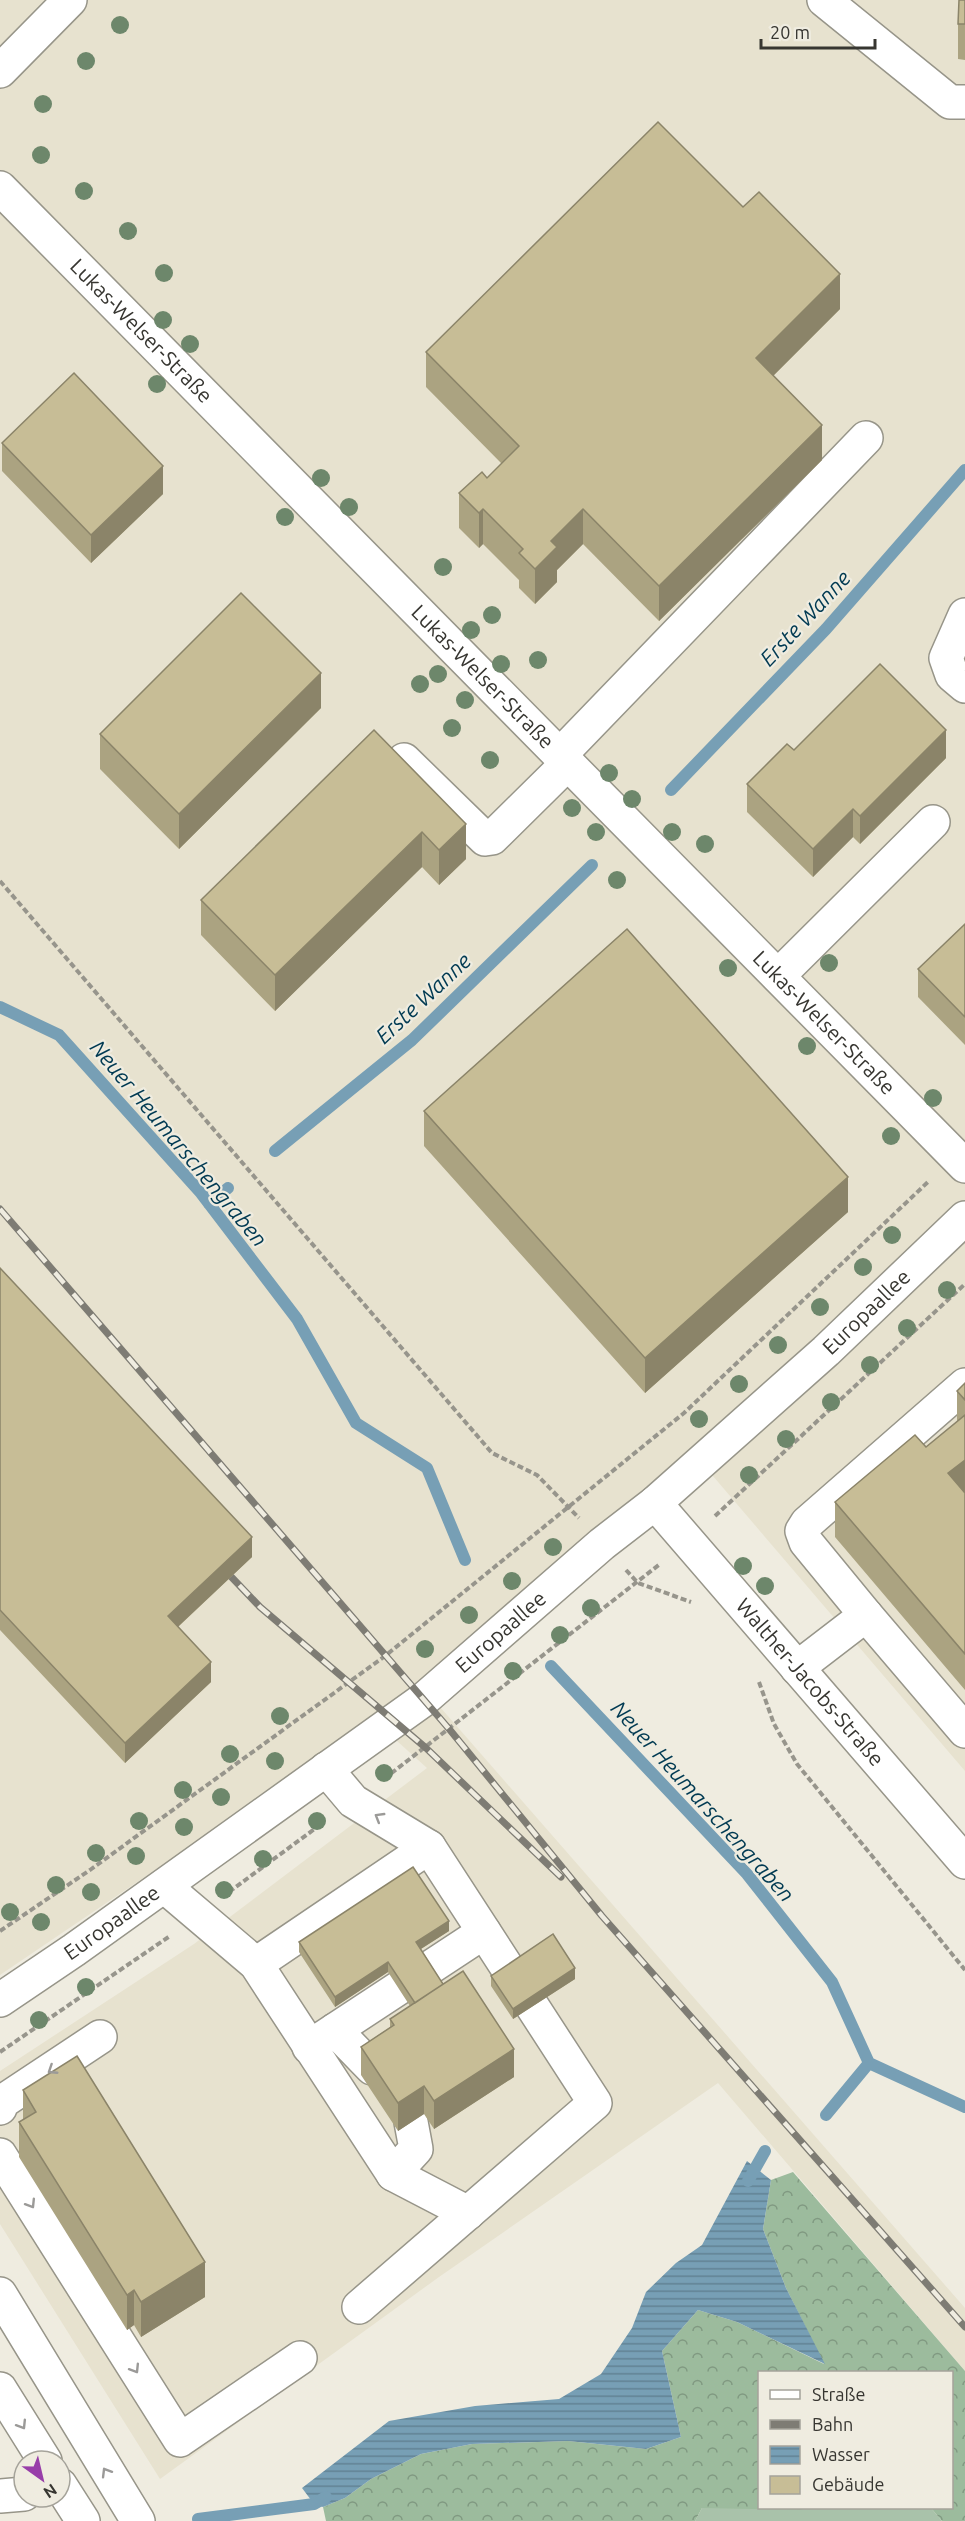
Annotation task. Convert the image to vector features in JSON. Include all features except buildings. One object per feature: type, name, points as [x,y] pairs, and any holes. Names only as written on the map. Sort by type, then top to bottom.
[{"type":"street","points":[[0,71],[70,0]]},
{"type":"street","points":[[824,0],[950,102],[965,102]]},
{"type":"street","name":"Lukas-Welser-Straße","points":[[0,188],[960,1161]]},
{"type":"street","points":[[404,760],[485,839],[492,838],[866,438]]},
{"type":"street","points":[[965,615],[946,658],[952,675],[965,686]]},
{"type":"street","points":[[778,976],[933,822]]},
{"type":"street","name":"Europaallee","points":[[0,2000],[164,1886],[423,1700],[603,1544],[655,1503],[960,1234]]},
{"type":"street","points":[[965,1384],[807,1523],[802,1532],[806,1542],[965,1731]]},
{"type":"street","name":"Walther-Jacobs-Straße","points":[[655,1503],[965,1862]]},
{"type":"street","points":[[797,1668],[866,1615]]},
{"type":"street","points":[[326,1769],[354,1801],[429,1847],[595,2103],[358,2307]]},
{"type":"street","points":[[256,1964],[429,1847]]},
{"type":"street","points":[[164,1886],[256,1964],[322,2038],[393,2174],[468,2213]]},
{"type":"street","points":[[322,2038],[484,1932]]},
{"type":"street","points":[[0,2108],[2,2102],[100,2037]]},
{"type":"street","points":[[322,2038],[372,2068]]},
{"type":"street","points":[[393,2174],[416,2149],[411,2122]]},
{"type":"street","points":[[0,2155],[180,2440],[300,2358]]},
{"type":"street","points":[[0,2294],[138,2521]]},
{"type":"street","points":[[0,2389],[38,2449]]},
{"type":"street","points":[[72,2504],[83,2521]]},
{"type":"path","points":[[0,881],[492,1453],[537,1475],[568,1505],[638,1582],[697,1605]]},
{"type":"path","points":[[0,1931],[99,1863],[385,1656],[684,1413],[960,1161]]},
{"type":"path","points":[[688,1541],[965,1284]]},
{"type":"path","points":[[756,1674],[774,1724],[797,1764],[965,1970]]},
{"type":"shaded area","points":[[0,0],[965,0],[965,1771],[695,1455],[351,1737],[0,1975]]},
{"type":"shaded area","points":[[440,1707],[965,2308],[965,2371],[718,2083],[439,2277],[160,2479],[0,2224],[0,2071],[194,1944],[427,1768],[397,1741]]},
{"type":"green space","points":[[793,2172],[965,2371],[965,2521],[942,2521],[932,2509],[953,2509],[953,2371],[758,2371],[758,2509],[803,2509],[801,2510],[702,2508],[695,2521],[326,2521],[323,2507],[345,2498],[371,2479],[421,2454],[472,2444],[568,2441],[646,2449],[681,2437],[662,2351],[698,2310],[737,2322],[824,2364],[786,2288],[763,2229],[771,2180]]},
{"type":"green space","points":[[702,2508],[758,2508],[932,2509],[942,2521],[695,2521]]},
{"type":"water","points":[[747,2161],[771,2180],[763,2229],[786,2288],[825,2364],[737,2322],[698,2310],[662,2351],[681,2437],[646,2449],[568,2441],[472,2444],[421,2454],[371,2479],[345,2498],[323,2507],[314,2504],[302,2488],[389,2421],[475,2406],[559,2399],[601,2374],[632,2328],[646,2292],[676,2263],[702,2245]]},
{"type":"waterway","name":"Erste Wanne","points":[[671,790],[826,629],[965,470]]},
{"type":"waterway","name":"Erste Wanne","points":[[275,1151],[412,1040],[592,865]]},
{"type":"waterway","name":"Neuer Heumarschengraben","points":[[0,1007],[59,1035],[201,1193],[297,1319],[356,1423],[427,1468],[465,1560]]},
{"type":"waterway","name":"Erste Wanne","points":[[209,1204],[228,1188]]},
{"type":"waterway","name":"Neuer Heumarschengraben","points":[[551,1666],[747,1874],[832,1982],[869,2063],[965,2107]]},
{"type":"waterway","name":"Neuer Heumarschengraben","points":[[826,2115],[869,2063]]},
{"type":"waterway","name":"Neuer Heumarschengraben","points":[[748,2181],[765,2151]]},
{"type":"waterway","name":"Neuer Heumarschengraben","points":[[198,2519],[314,2504],[326,2497]]},
{"type":"railway","points":[[0,1209],[450,1730],[602,1916],[965,2327]]},
{"type":"railway","points":[[220,1565],[260,1607],[426,1748],[561,1877]]}]
